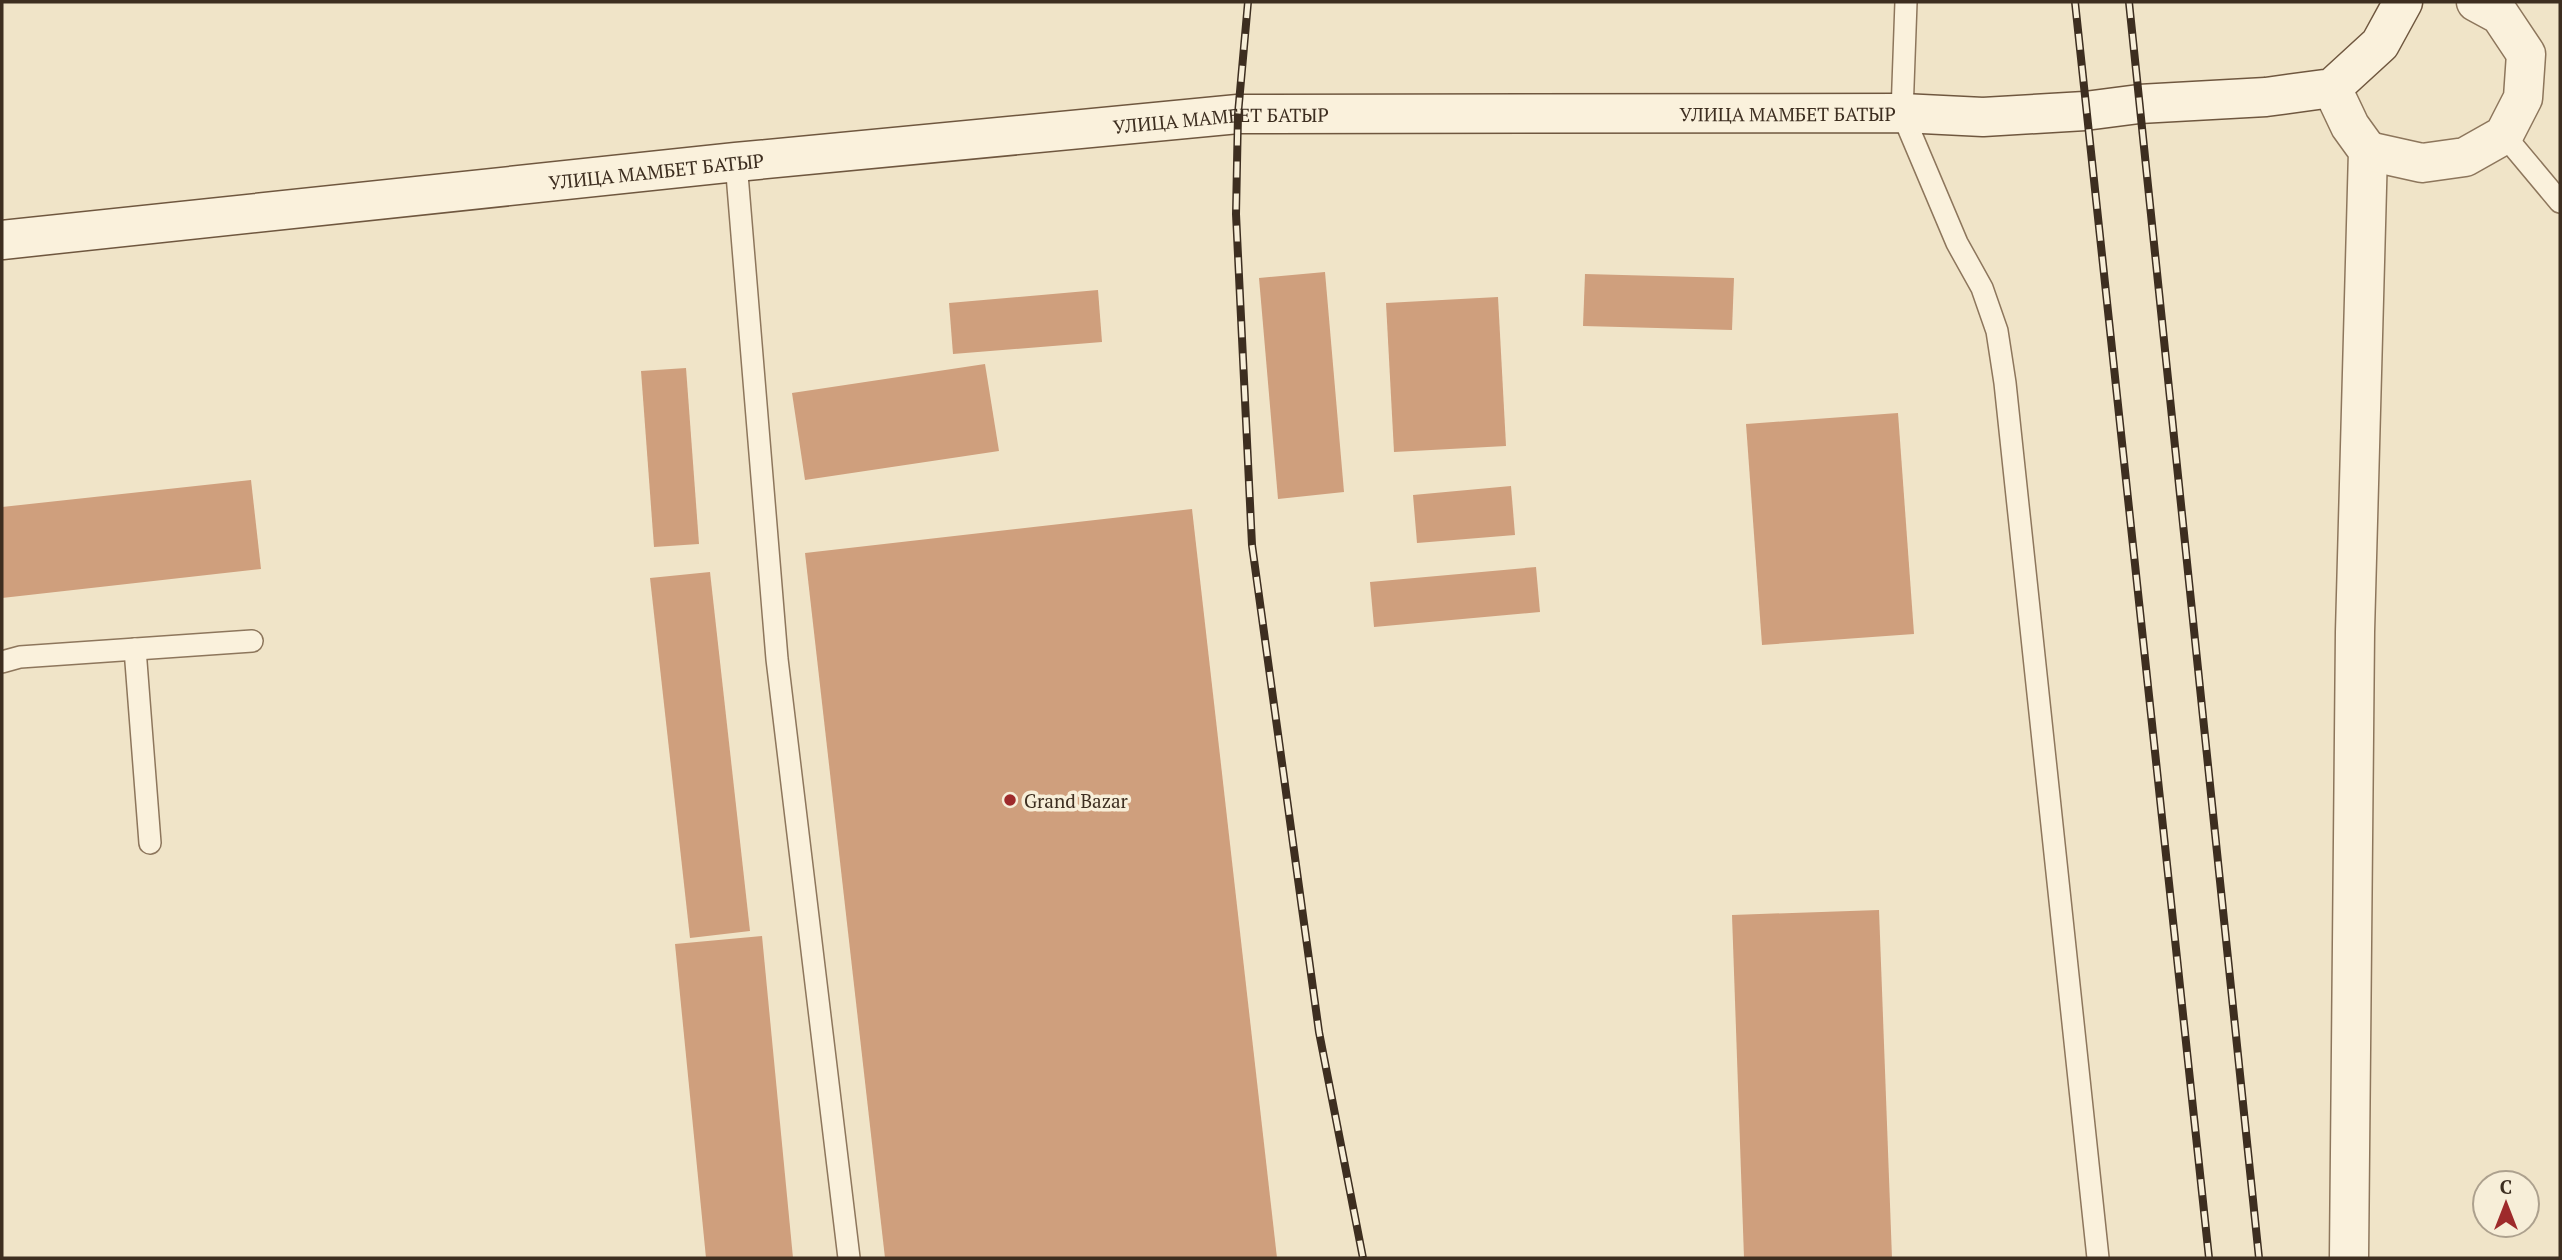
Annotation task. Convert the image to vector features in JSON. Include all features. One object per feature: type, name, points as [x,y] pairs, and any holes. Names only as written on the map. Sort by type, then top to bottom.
[{"type":"main road","points":[[2350,1258],[2355,632],[2368,151],[2350,125],[2332,88],[2380,44],[2403,2]]},
{"type":"main road","points":[[2368,151],[2422,163],[2465,157],[2504,135],[2523,98],[2526,54],[2500,15],[2476,2]]},
{"type":"main road","name":"УЛИЦА МАМБЕТ БАТЫР","points":[[2,240],[736,162],[1238,114],[1902,113],[1983,117],[2266,97],[2332,88]]},
{"type":"lane","points":[[1906,2],[1902,113],[1957,243],[1982,288],[1997,331],[2098,1258]]},
{"type":"lane","points":[[2504,135],[2560,202]]},
{"type":"lane","points":[[736,162],[777,659],[849,1258]]},
{"type":"lane","points":[[2,662],[20,656],[252,641]]},
{"type":"lane","points":[[135,649],[150,844]]},
{"type":"building","points":[[1325,272],[1344,492],[1278,499],[1259,278]]},
{"type":"building","points":[[1585,274],[1734,278],[1732,330],[1583,326]]},
{"type":"building","points":[[1098,290],[1102,342],[953,354],[949,303]]},
{"type":"building","points":[[1498,297],[1506,446],[1394,452],[1386,303]]},
{"type":"building","points":[[985,364],[999,451],[805,480],[792,393]]},
{"type":"building","points":[[686,368],[699,544],[654,547],[641,371]]},
{"type":"building","points":[[1898,413],[1914,634],[1762,645],[1746,424]]},
{"type":"building","points":[[251,480],[261,569],[2,598],[2,507]]},
{"type":"building","points":[[1511,486],[1515,535],[1417,543],[1413,495]]},
{"type":"building","points":[[1192,509],[1277,1258],[885,1258],[805,553]]},
{"type":"building","points":[[1536,567],[1540,612],[1374,627],[1370,582]]},
{"type":"building","points":[[710,572],[750,931],[690,938],[650,578]]},
{"type":"building","points":[[1879,910],[1892,1258],[1744,1258],[1732,915]]},
{"type":"building","points":[[762,936],[793,1258],[706,1258],[675,944]]},
{"type":"railway","points":[[1248,2],[1238,114],[1236,214],[1252,545],[1319,1032],[1363,1258]]},
{"type":"railway","points":[[2075,2],[2209,1258]]},
{"type":"railway","points":[[2129,2],[2259,1258]]},
{"type":"place","name":"Grand Bazar","points":[[1010,800]]}]
